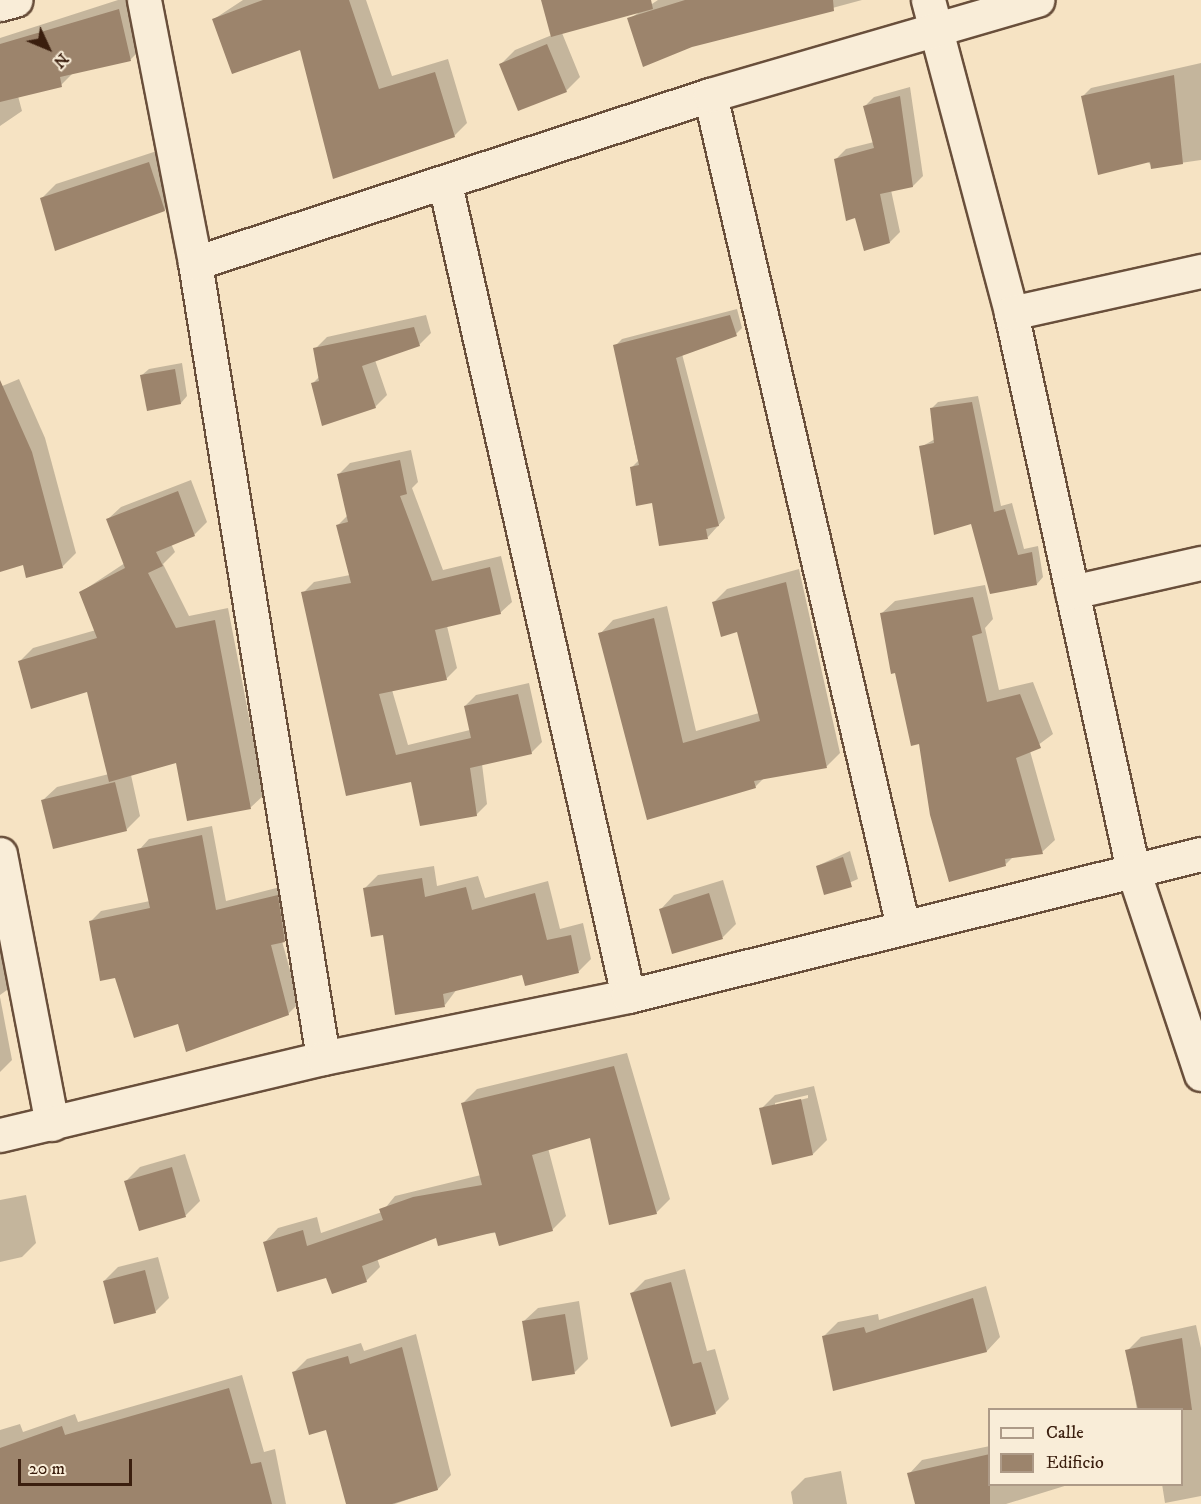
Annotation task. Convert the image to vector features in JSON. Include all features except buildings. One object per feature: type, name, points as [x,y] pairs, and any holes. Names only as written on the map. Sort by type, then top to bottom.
[{"type":"street","points":[[0,4],[15,0]]},
{"type":"street","points":[[144,0],[195,263],[322,1058]]},
{"type":"street","points":[[195,263],[445,184],[710,96],[932,15],[1038,0]]},
{"type":"street","points":[[932,15],[1011,313],[1133,870],[1201,1074]]},
{"type":"street","points":[[710,96],[903,927]]},
{"type":"street","points":[[445,184],[628,996]]},
{"type":"street","points":[[1011,313],[1201,272]]},
{"type":"street","points":[[1072,592],[1201,563]]},
{"type":"street","points":[[0,854],[52,1124]]},
{"type":"street","points":[[0,1134],[52,1124],[322,1058],[628,996],[1201,854]]}]
